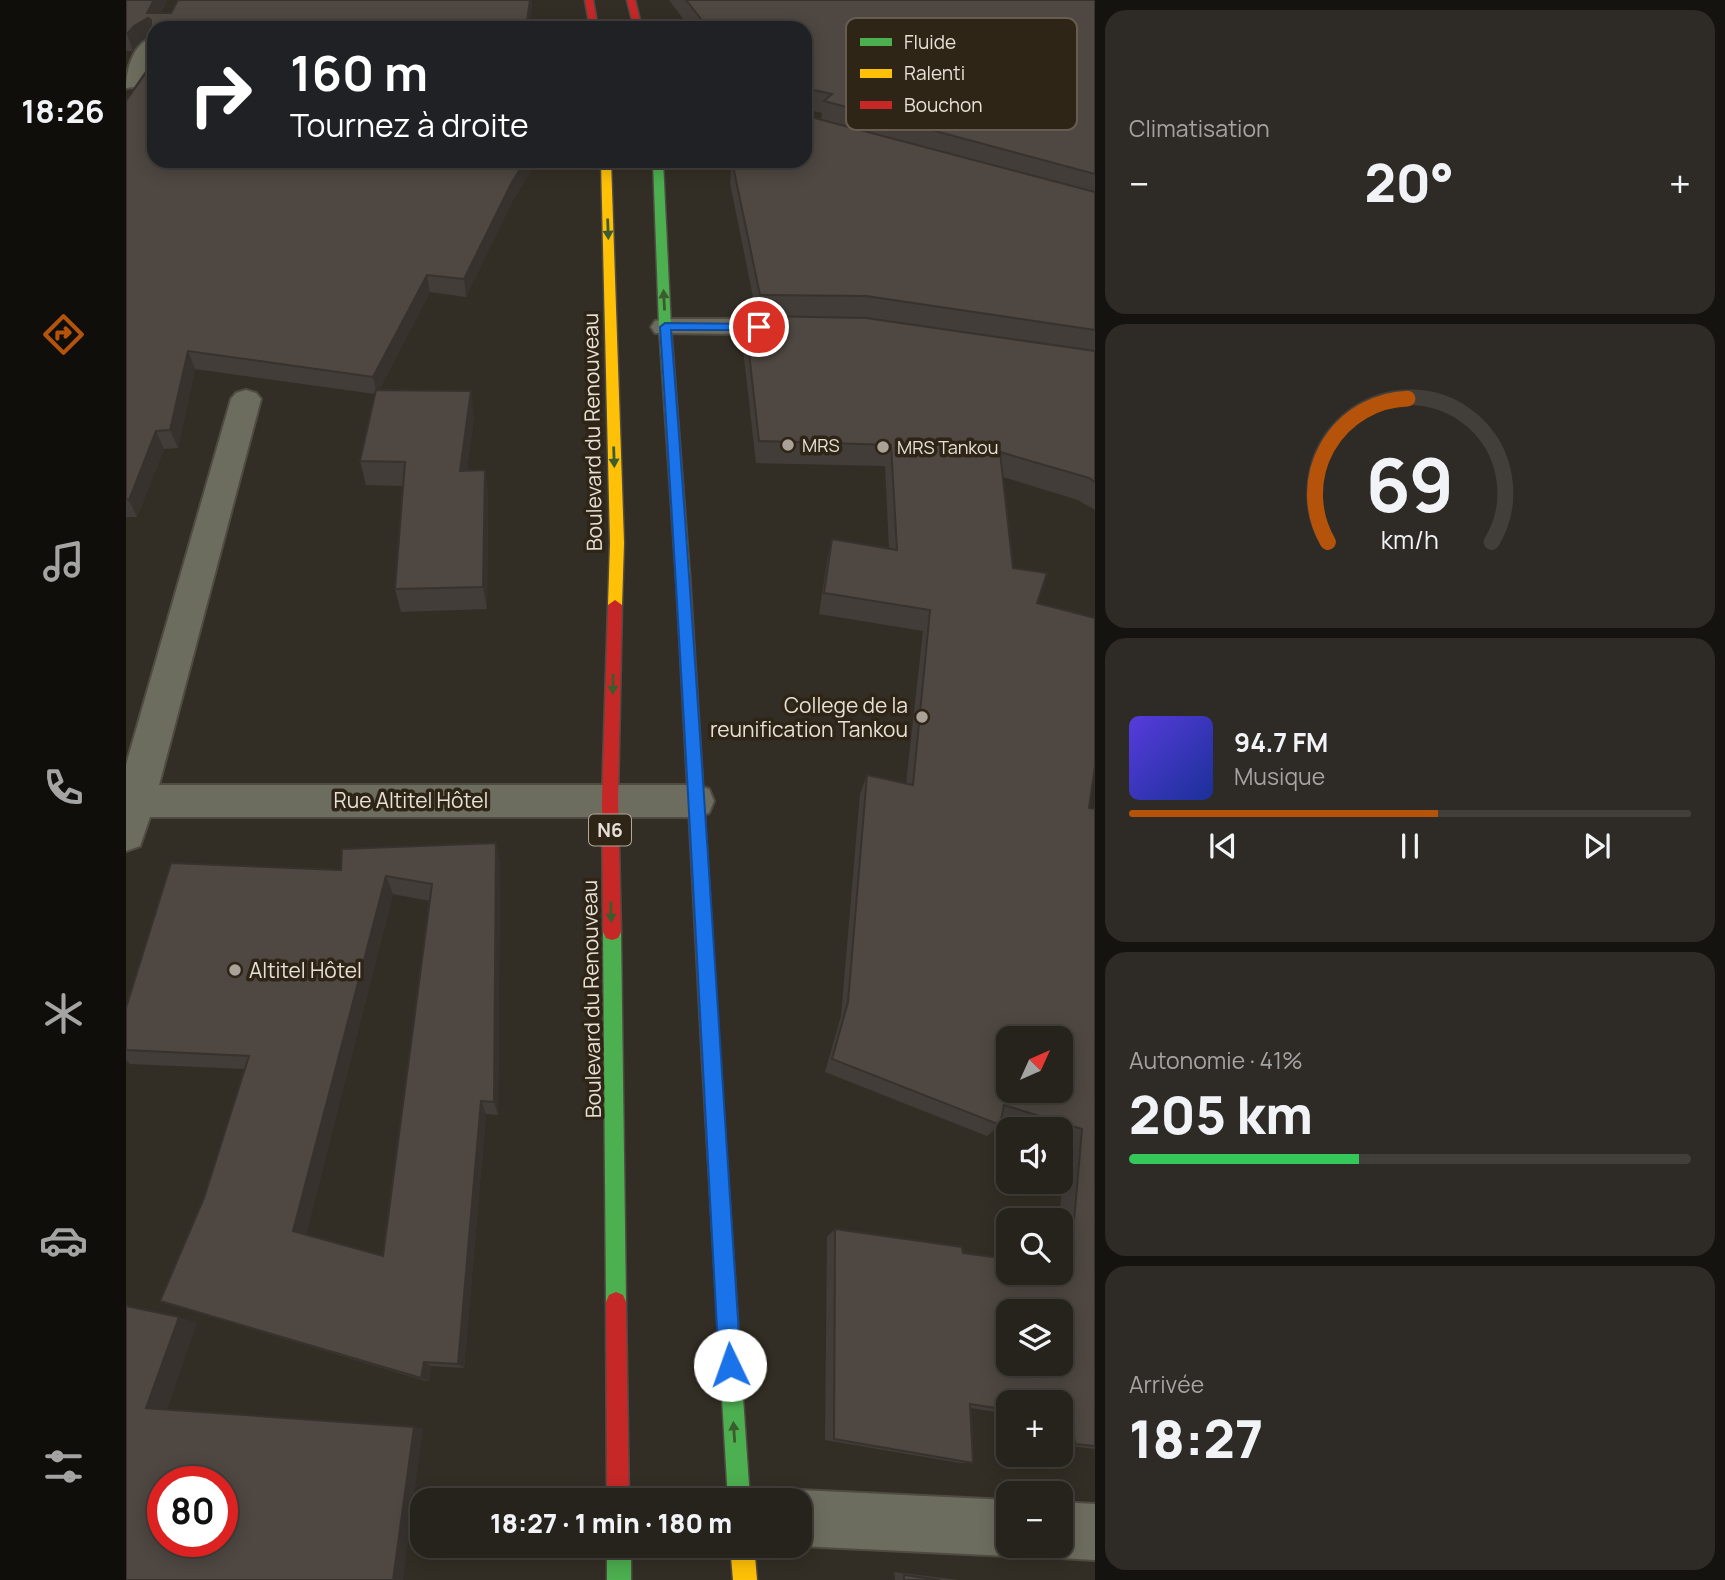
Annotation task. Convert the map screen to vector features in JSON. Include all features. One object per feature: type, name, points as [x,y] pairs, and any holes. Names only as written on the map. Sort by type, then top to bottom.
[{"type":"highway","points":[[589,0],[593,21]]},
{"type":"highway","points":[[631,0],[636,21]]},
{"type":"highway","name":"Boulevard du Renouveau","points":[[607,168],[617,543],[610,799],[618,1488]]},
{"type":"highway","points":[[658,168],[665,327],[691,680],[695,801],[738,1488]]},
{"type":"highway","points":[[619,1558],[619,1580]]},
{"type":"highway","points":[[743,1558],[745,1580]]},
{"type":"street","points":[[126,82],[144,55]]},
{"type":"street","points":[[665,327],[847,328]]},
{"type":"street","points":[[129,812],[246,399]]},
{"type":"street","name":"Rue Altitel Hôtel","points":[[129,812],[610,799],[695,801]]},
{"type":"street","points":[[812,1519],[996,1527]]},
{"type":"street","points":[[1073,1531],[1095,1532]]},
{"type":"building","points":[[126,0],[154,0],[147,13],[171,13],[178,0],[530,0],[527,21],[151,21],[148,18],[126,34]]},
{"type":"building","points":[[686,0],[1095,0],[1095,174],[932,130],[1077,130],[1077,18],[846,18],[846,107],[824,101],[832,94],[812,90],[812,21],[702,21]]},
{"type":"building","points":[[147,71],[147,168],[521,168],[464,279],[427,275],[373,377],[188,351],[170,430],[156,431],[129,500],[126,499],[126,101]]},
{"type":"building","points":[[812,117],[846,126],[846,130],[860,130],[1095,192],[1095,330],[866,296],[760,295],[733,168],[812,168]]},
{"type":"building","points":[[764,316],[866,318],[1095,351],[1095,482],[1000,452],[1013,568],[1047,573],[1037,603],[1095,618],[1095,766],[1089,808],[1095,809],[1095,1446],[1075,1444],[1073,1390],[996,1390],[996,1408],[970,1404],[973,1463],[834,1439],[835,1229],[962,1247],[963,1253],[996,1257],[996,1285],[1073,1285],[1073,1232],[1082,1129],[1073,1126],[1073,1117],[1043,1117],[1004,1105],[1002,1117],[996,1117],[996,1123],[832,1059],[848,1002],[867,775],[913,785],[930,610],[824,593],[832,539],[897,550],[891,445],[759,441],[746,327],[766,327]]},
{"type":"building","points":[[376,390],[471,391],[460,471],[485,470],[483,587],[395,589],[405,462],[360,461]]},
{"type":"building","points":[[496,843],[494,1102],[481,1101],[458,1364],[424,1362],[421,1378],[160,1301],[204,1198],[249,1056],[126,1050],[126,1008],[171,863],[341,870],[342,849]],"holes":[[[386,876],[432,884],[383,1256],[293,1231]]]},
{"type":"building","points":[[126,1306],[179,1317],[146,1408],[414,1427],[393,1580],[126,1580]]},
{"type":"building","points":[[904,1575],[940,1580],[904,1580]]},
{"type":"traffic: fast","points":[[658,168],[665,327],[683,577]]},
{"type":"traffic: fast","points":[[612,932],[616,1302]]},
{"type":"traffic: fast","points":[[711,1059],[738,1488]]},
{"type":"traffic: fast","points":[[619,1558],[619,1580]]},
{"type":"traffic: slow","points":[[606,168],[617,543],[615,605]]},
{"type":"traffic: slow","points":[[743,1558],[745,1580]]},
{"type":"traffic: jam","points":[[589,0],[593,21]]},
{"type":"traffic: jam","points":[[631,0],[636,21]]},
{"type":"traffic: jam","points":[[683,577],[711,1059]]},
{"type":"traffic: jam","points":[[612,932],[610,799],[615,605]]},
{"type":"traffic: jam","points":[[616,1302],[618,1488]]},
{"type":"place","name":"MRS","points":[[788,445]]},
{"type":"place","name":"MRS Tankou","points":[[883,447]]},
{"type":"place","name":"College de la reunification Tankou","points":[[922,717]]},
{"type":"place","name":"Altitel Hôtel","points":[[235,970]]},
{"type":"route","points":[[730,1365],[695,801],[691,680],[665,327],[759,327]]}]
